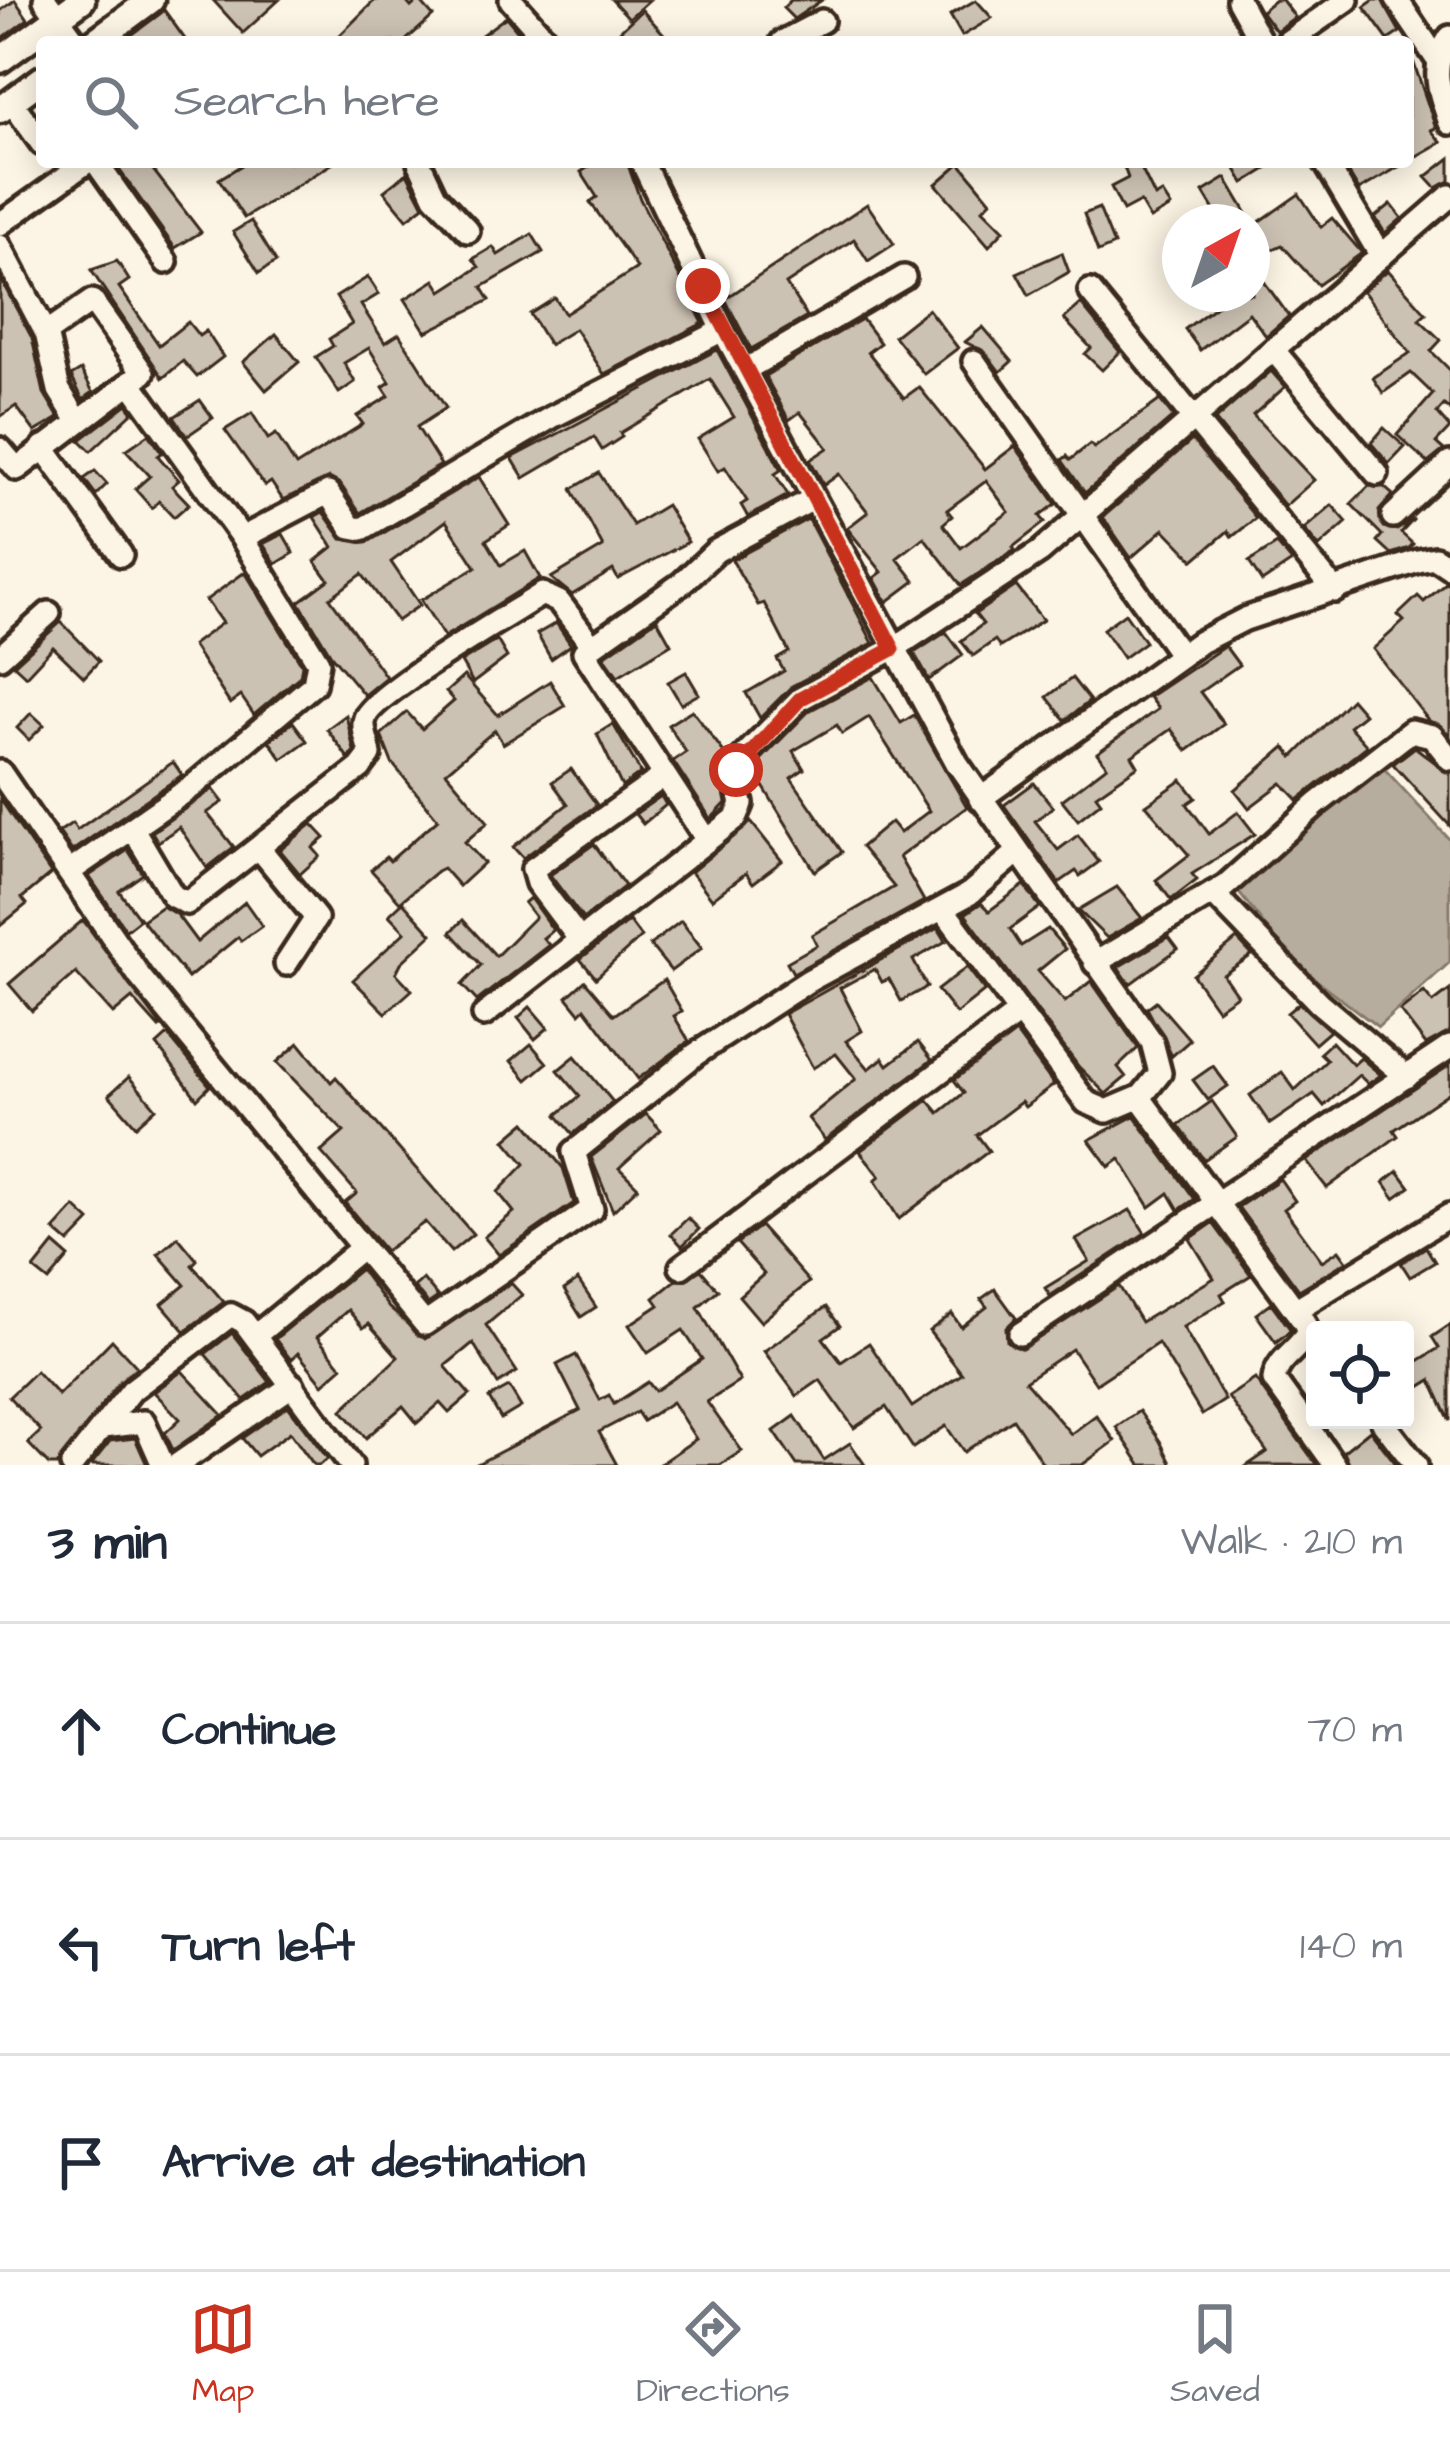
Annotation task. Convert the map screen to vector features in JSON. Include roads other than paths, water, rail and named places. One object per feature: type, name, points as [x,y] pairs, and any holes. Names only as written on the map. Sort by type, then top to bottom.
[{"type":"main road","points":[[0,60],[52,9],[82,0]]},
{"type":"main road","points":[[102,36],[151,0]]},
{"type":"main road","points":[[6,105],[36,84]]},
{"type":"street","points":[[511,0],[543,36]]},
{"type":"street","points":[[1238,0],[1258,36]]},
{"type":"street","points":[[1296,36],[1347,0]]},
{"type":"street","points":[[1397,0],[1436,58],[1450,123]]},
{"type":"street","points":[[52,9],[72,36]]},
{"type":"street","points":[[793,36],[822,21]]},
{"type":"street","points":[[1436,58],[1450,37]]},
{"type":"street","points":[[6,105],[36,138]]},
{"type":"street","points":[[96,168],[166,262]]},
{"type":"street","points":[[422,168],[435,196],[468,231]]},
{"type":"street","points":[[645,168],[723,330],[893,649],[980,799],[1160,1060],[1160,1073],[1140,1097],[1106,1111],[1095,1109],[1017,1014],[944,909]]},
{"type":"street","points":[[1329,168],[1381,256]]},
{"type":"street","points":[[0,224],[61,169]]},
{"type":"street","points":[[484,1016],[741,811],[736,770],[780,717],[826,680],[893,649],[1084,516],[1450,196]]},
{"type":"street","points":[[0,246],[46,333],[59,390],[78,421]]},
{"type":"street","points":[[745,370],[904,277]]},
{"type":"street","points":[[1090,291],[1335,591]]},
{"type":"street","points":[[0,449],[9,474],[143,373],[92,301],[46,333]]},
{"type":"street","points":[[242,538],[328,493],[351,527],[362,529],[552,417],[723,330]]},
{"type":"street","points":[[1276,352],[1377,474]]},
{"type":"street","points":[[974,361],[1180,654]]},
{"type":"street","points":[[69,872],[134,829],[304,694],[318,673],[311,648],[242,538],[130,382]]},
{"type":"street","points":[[43,448],[121,555]]},
{"type":"street","points":[[1393,516],[1450,463]]},
{"type":"street","points":[[707,840],[586,661],[590,644],[655,604],[716,551],[813,499]]},
{"type":"street","points":[[980,799],[1180,654],[1245,619],[1418,561],[1435,558],[1450,568]]},
{"type":"street","points":[[134,829],[173,896],[187,903],[360,767],[370,755],[364,727],[371,709],[542,594],[559,602],[590,644]]},
{"type":"street","points":[[0,657],[49,613]]},
{"type":"street","points":[[1096,963],[1213,893],[1412,731],[1432,736],[1450,760]]},
{"type":"street","points":[[0,772],[140,977],[211,1058],[359,1250],[420,1321],[432,1323],[592,1209],[574,1153],[628,1104],[779,999],[944,909],[1018,852]]},
{"type":"street","points":[[580,940],[537,883],[533,869],[662,777]]},
{"type":"street","points":[[260,849],[316,918],[286,964]]},
{"type":"street","points":[[1213,893],[1319,1003],[1407,1077]]},
{"type":"street","points":[[681,1267],[1017,1014]]},
{"type":"street","points":[[1020,1334],[1450,1047]]},
{"type":"street","points":[[1140,1097],[1309,1332],[1280,1363],[1274,1380],[1335,1465]]},
{"type":"street","points":[[1295,1310],[1450,1215]]},
{"type":"street","points":[[255,1336],[359,1250]]},
{"type":"street","points":[[72,1465],[132,1390],[226,1316],[238,1316],[255,1336],[347,1464]]},
{"type":"street","points":[[177,1465],[293,1384]]},
{"type":"street","points":[[103,1427],[144,1422],[164,1465]]},
{"type":"street","points":[[1388,1429],[1416,1465]]}]
